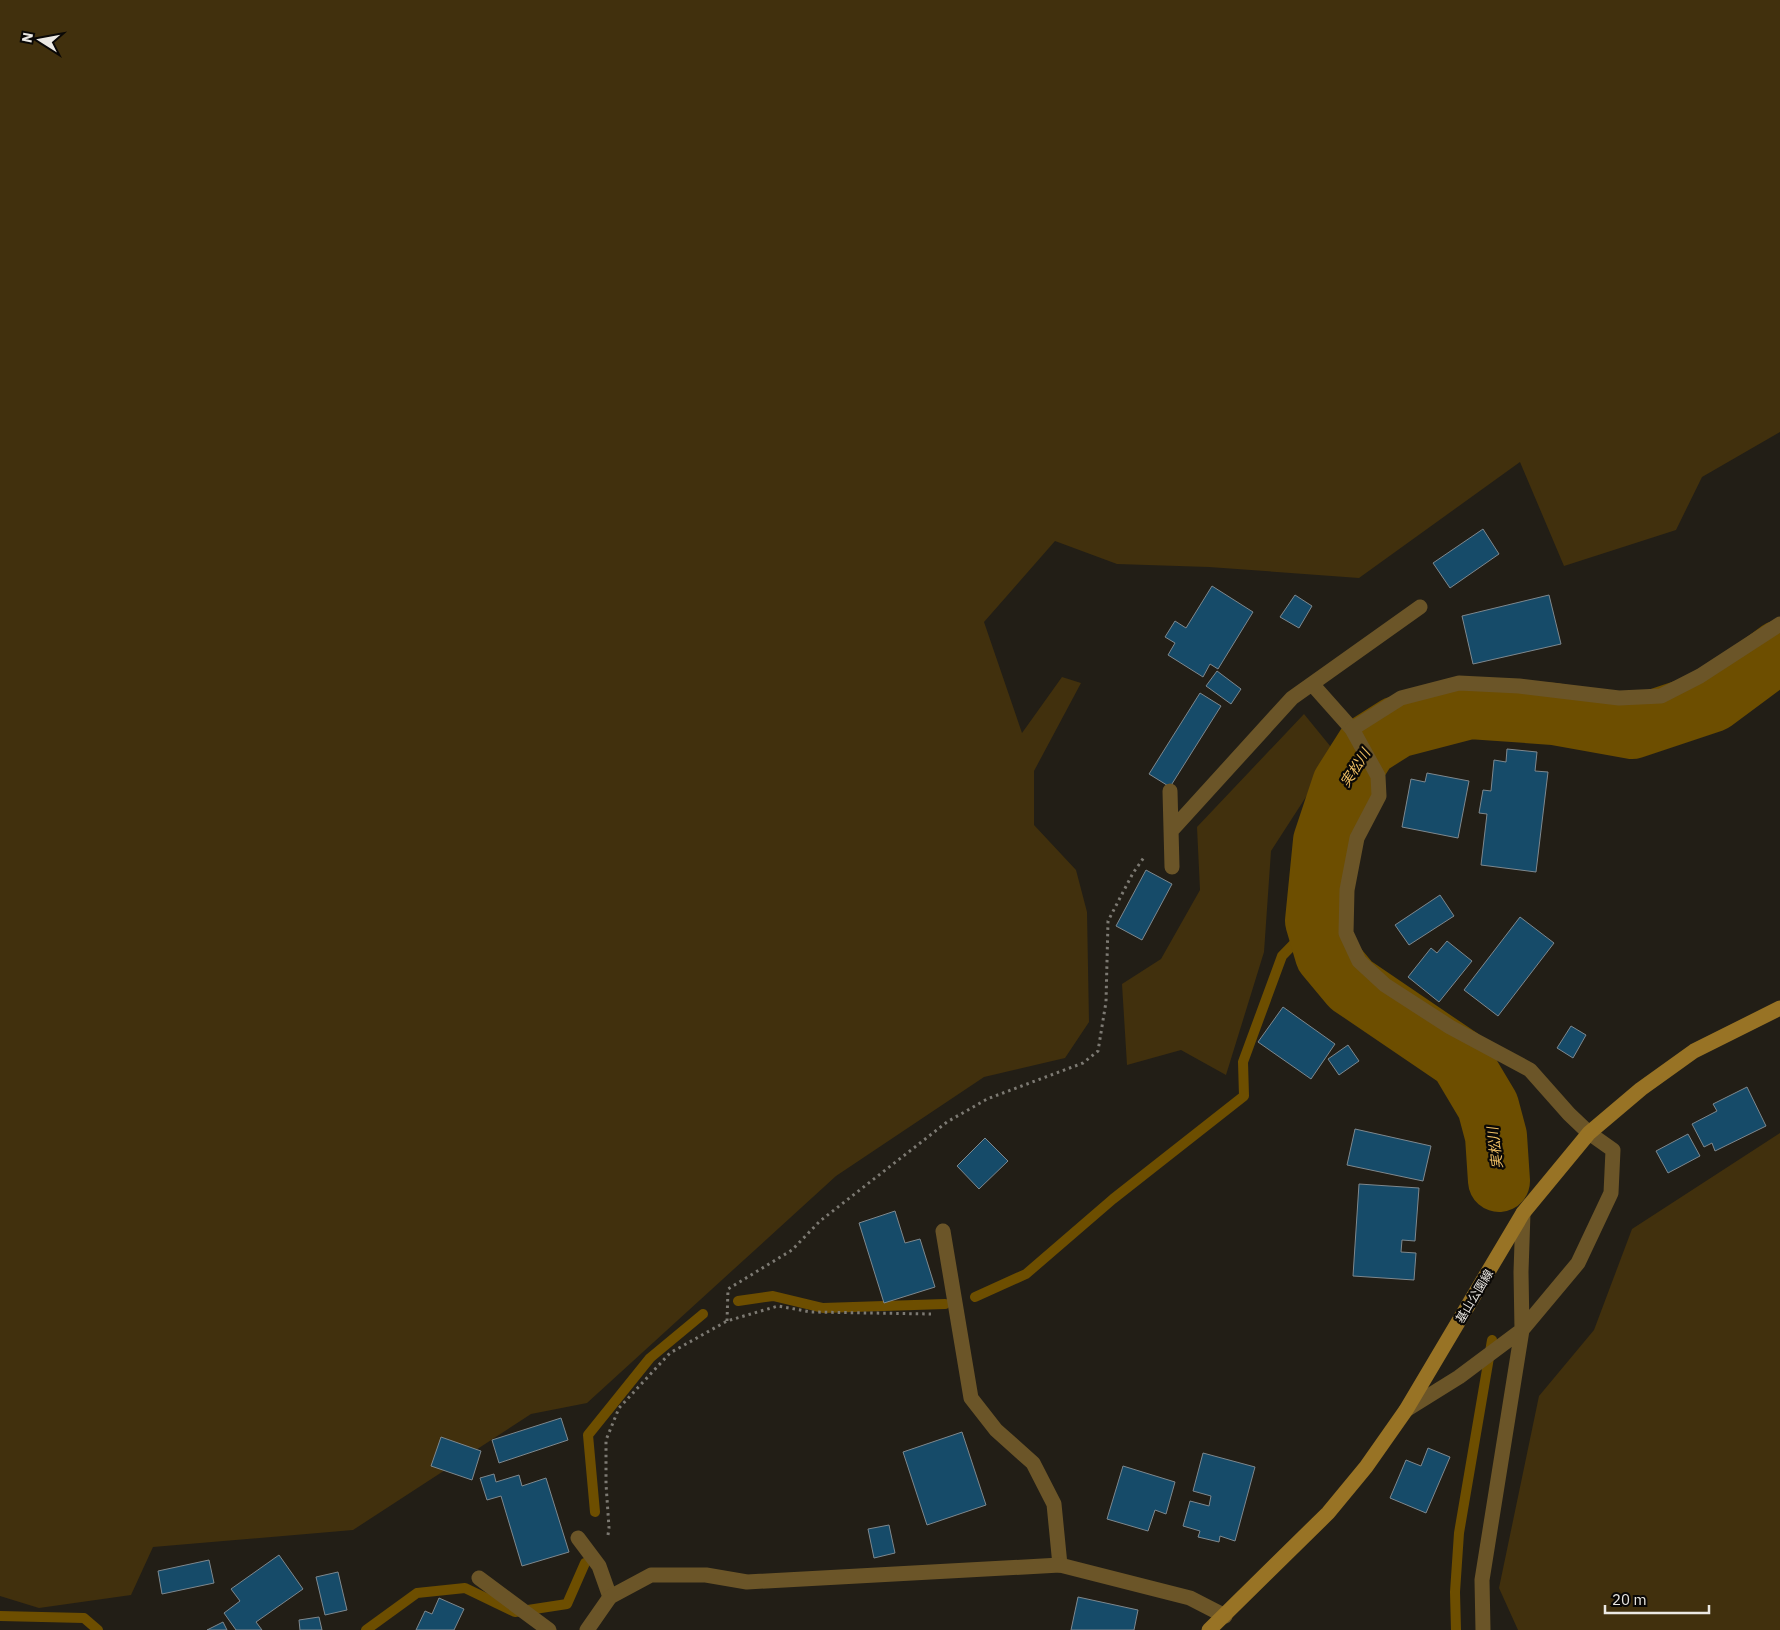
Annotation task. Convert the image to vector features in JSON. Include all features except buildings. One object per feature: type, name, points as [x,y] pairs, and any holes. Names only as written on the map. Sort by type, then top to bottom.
[{"type":"main road","name":"基山公園線","points":[[1209,1630],[1328,1513],[1366,1467],[1406,1410],[1523,1213],[1589,1133],[1641,1089],[1694,1051],[1780,1008]]},
{"type":"street","points":[[1171,831],[1292,698],[1420,607]]},
{"type":"street","points":[[1352,729],[1401,698],[1459,683],[1519,686],[1619,698],[1661,696],[1700,676],[1780,624]]},
{"type":"street","points":[[1312,684],[1352,729],[1378,776],[1379,796],[1356,838],[1346,890],[1346,933],[1359,961],[1385,985],[1450,1027],[1530,1070],[1589,1133],[1613,1150],[1611,1193],[1578,1263],[1522,1330],[1459,1377],[1406,1410]]},
{"type":"street","points":[[1170,791],[1172,867]]},
{"type":"street","points":[[1483,1630],[1482,1580],[1522,1330],[1523,1213]]},
{"type":"street","points":[[942,1231],[971,1398],[996,1430],[1033,1463],[1054,1504],[1060,1565]]},
{"type":"street","points":[[578,1538],[599,1566],[610,1597]]},
{"type":"street","points":[[587,1630],[610,1597],[651,1575],[706,1575],[747,1582],[1060,1565],[1190,1598],[1225,1616]]},
{"type":"street","points":[[479,1578],[549,1630]]},
{"type":"path","points":[[727,1322],[728,1289],[792,1250],[820,1220],[947,1122],[987,1099],[1083,1064],[1098,1051],[1106,1002],[1108,921],[1133,873],[1152,848],[1171,831]]},
{"type":"path","points":[[599,1566],[610,1528],[606,1484],[606,1440],[619,1408],[670,1353],[727,1322],[778,1306],[812,1312],[956,1313]]},
{"type":"shaded area","points":[[0,0],[1780,0],[1780,432],[1702,477],[1676,530],[1564,566],[1520,462],[1359,578],[1209,567],[1117,564],[1055,541],[984,622],[1022,733],[1062,677],[1081,683],[1034,771],[1034,825],[1076,870],[1087,912],[1089,1022],[1065,1058],[984,1077],[836,1176],[587,1403],[531,1414],[353,1530],[153,1547],[131,1595],[39,1608],[0,1596]]},
{"type":"shaded area","points":[[1304,714],[1335,752],[1271,851],[1264,952],[1226,1075],[1181,1050],[1127,1065],[1122,984],[1161,959],[1200,890],[1197,827]]},
{"type":"shaded area","points":[[1780,1133],[1780,1630],[1518,1630],[1499,1588],[1539,1396],[1594,1330],[1632,1229]]},
{"type":"waterway","name":"実松川","points":[[1499,1181],[1496,1136],[1488,1106],[1460,1059],[1351,985],[1326,955],[1316,921],[1324,841],[1343,784],[1367,746],[1397,727],[1470,708],[1554,714],[1632,728],[1713,701],[1780,651]]},
{"type":"waterway","points":[[975,1297],[1026,1274],[1113,1199],[1244,1096],[1243,1062],[1282,956],[1316,921]]},
{"type":"waterway","points":[[738,1301],[773,1296],[823,1308],[945,1304]]},
{"type":"waterway","points":[[595,1512],[588,1435],[650,1358],[703,1314]]},
{"type":"waterway","points":[[1456,1630],[1455,1592],[1459,1533],[1492,1340]]},
{"type":"waterway","points":[[366,1630],[417,1593],[465,1588],[515,1612],[567,1604],[585,1563]]},
{"type":"waterway","points":[[0,1616],[84,1618],[98,1630]]}]
